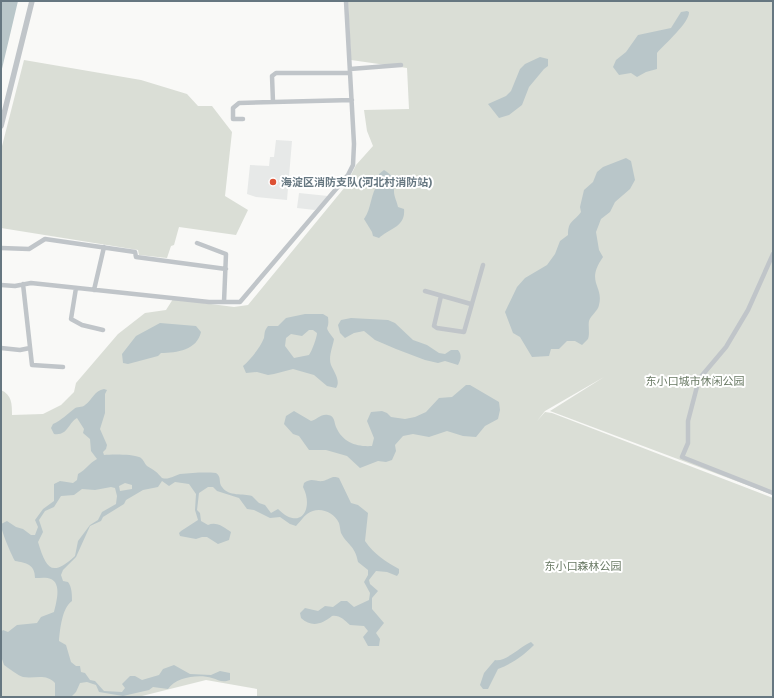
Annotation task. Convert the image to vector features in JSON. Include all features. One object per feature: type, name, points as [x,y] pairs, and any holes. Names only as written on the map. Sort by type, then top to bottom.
[{"type":"street","points":[[1,126],[32,1]]},
{"type":"street","points":[[1,285],[30,283],[224,302],[240,302],[348,175],[353,165],[354,144],[346,1]]},
{"type":"street","points":[[273,102],[272,76],[276,74],[350,71],[401,65]]},
{"type":"street","points":[[243,119],[233,119],[233,108],[239,103],[352,100]]},
{"type":"street","points":[[1,248],[29,249],[45,239],[135,252],[136,257],[226,269]]},
{"type":"street","points":[[197,243],[226,254],[224,302]]},
{"type":"street","points":[[94,290],[104,247]]},
{"type":"street","points":[[773,254],[748,310],[726,347],[699,379],[688,421],[688,443],[682,457],[773,493]]},
{"type":"street","points":[[441,296],[434,326],[437,328],[464,332],[483,265]]},
{"type":"street","points":[[22,284],[32,365],[63,367]]},
{"type":"street","points":[[76,288],[71,319],[82,325],[103,330]]},
{"type":"street","points":[[425,292],[471,304]]},
{"type":"street","points":[[1,348],[20,350],[30,348]]},
{"type":"shaded area","points":[[1,1],[18,1],[1,73]]},
{"type":"shaded area","points":[[681,12],[689,12],[686,21],[657,53],[657,69],[646,72],[637,77],[631,73],[619,75],[613,67],[616,60],[626,52],[638,35],[671,28]]},
{"type":"shaded area","points":[[540,57],[548,59],[548,66],[529,87],[522,105],[509,115],[499,118],[488,104],[506,96],[511,91],[520,69],[525,64]]},
{"type":"shaded area","points":[[276,140],[292,141],[287,200],[256,197],[247,194],[250,165],[269,166],[270,157],[274,157]]},
{"type":"shaded area","points":[[626,158],[631,161],[635,180],[630,189],[615,202],[610,212],[601,219],[596,232],[599,250],[603,257],[595,273],[600,298],[599,305],[589,321],[588,339],[582,345],[575,341],[567,341],[559,349],[551,349],[549,356],[532,357],[520,337],[513,333],[505,312],[517,287],[525,278],[547,265],[555,254],[560,241],[568,235],[570,224],[581,212],[580,207],[584,190],[593,182],[597,172],[603,167]]},
{"type":"shaded area","points":[[384,170],[394,179],[394,194],[398,207],[404,209],[404,215],[396,227],[379,238],[373,236],[364,219],[367,215],[374,191],[379,183],[379,174]]},
{"type":"shaded area","points":[[299,193],[328,196],[315,210],[297,208]]},
{"type":"shaded area","points":[[305,314],[323,314],[328,317],[327,329],[334,339],[330,362],[338,382],[336,388],[327,386],[314,375],[293,369],[268,375],[257,372],[246,373],[243,366],[260,346],[268,326],[278,326],[286,318]],"holes":[[[309,330],[313,330],[317,333],[317,335],[309,355],[294,358],[285,346],[286,338],[291,334],[302,336]]]},
{"type":"shaded area","points":[[351,318],[388,320],[395,323],[413,340],[427,345],[439,353],[445,354],[451,350],[458,350],[461,355],[459,363],[458,365],[445,361],[438,363],[425,360],[375,340],[364,331],[354,333],[345,338],[340,333],[338,325],[341,320]]},
{"type":"shaded area","points":[[160,323],[196,326],[201,332],[195,343],[186,349],[161,353],[158,356],[128,364],[123,363],[122,354],[136,336]]},
{"type":"shaded area","points":[[466,385],[470,385],[499,402],[500,410],[498,419],[485,426],[476,437],[463,436],[447,431],[429,437],[413,434],[403,436],[395,445],[396,451],[392,460],[386,462],[378,461],[360,468],[347,456],[326,450],[309,450],[299,436],[293,434],[284,424],[286,416],[294,411],[311,421],[324,415],[328,415],[333,418],[342,437],[356,445],[372,446],[374,438],[367,421],[371,412],[382,411],[391,417],[405,419],[415,417],[426,412],[439,398],[452,397]]},
{"type":"shaded area","points":[[101,390],[107,390],[105,394],[105,413],[100,429],[107,445],[103,452],[104,455],[117,454],[139,457],[147,466],[162,478],[169,478],[180,474],[216,473],[219,476],[222,487],[228,492],[252,496],[259,503],[265,505],[271,513],[278,509],[286,516],[299,518],[306,509],[307,503],[303,487],[304,483],[309,480],[323,481],[333,477],[339,478],[351,503],[358,505],[368,513],[365,541],[380,557],[399,569],[397,576],[387,572],[376,571],[369,580],[370,584],[378,591],[372,598],[372,609],[384,623],[376,633],[380,639],[379,646],[368,646],[363,637],[368,631],[364,626],[350,625],[340,617],[332,616],[317,624],[309,623],[301,618],[300,613],[305,608],[318,611],[325,606],[333,607],[341,601],[347,601],[354,607],[369,600],[370,593],[364,582],[368,575],[368,570],[358,562],[355,552],[343,537],[339,523],[333,515],[325,511],[316,510],[306,515],[296,526],[280,517],[270,518],[254,510],[247,509],[239,498],[217,491],[213,487],[208,487],[199,493],[197,510],[200,513],[201,521],[208,525],[220,525],[231,532],[229,540],[218,544],[207,537],[196,539],[180,536],[179,533],[181,531],[198,520],[195,510],[196,494],[189,484],[175,482],[169,486],[162,481],[158,487],[143,490],[126,500],[124,504],[103,517],[101,521],[90,526],[76,557],[63,570],[61,575],[63,581],[68,582],[70,586],[72,591],[72,601],[64,614],[59,641],[66,645],[71,662],[76,666],[80,666],[81,672],[85,673],[90,680],[95,681],[104,691],[122,692],[125,688],[122,684],[130,676],[135,676],[142,680],[159,675],[163,669],[174,665],[190,674],[211,675],[220,671],[230,673],[230,680],[223,681],[201,676],[194,677],[182,679],[168,689],[153,687],[149,690],[123,696],[99,692],[96,685],[87,682],[80,683],[76,692],[71,697],[55,697],[55,683],[52,680],[44,677],[23,677],[16,674],[4,665],[1,656],[1,632],[3,630],[8,632],[17,625],[37,623],[41,617],[54,612],[57,599],[57,589],[54,581],[51,579],[35,578],[35,573],[32,567],[15,561],[4,537],[1,524],[7,521],[31,535],[35,535],[38,527],[35,520],[43,509],[54,501],[54,484],[60,481],[73,483],[77,480],[78,474],[97,459],[91,451],[90,439],[83,433],[84,429],[77,418],[62,433],[54,434],[51,428],[53,424],[62,419],[75,408],[85,405],[96,393]],"holes":[[[125,483],[132,485],[132,489],[120,491],[119,486]],[[111,487],[115,488],[117,496],[116,504],[102,512],[98,520],[90,525],[78,541],[75,556],[60,567],[50,567],[44,558],[38,542],[43,532],[39,520],[45,511],[54,507],[61,496],[74,495],[82,489],[95,490]]]},
{"type":"shaded area","points":[[531,642],[534,645],[526,653],[518,659],[498,669],[488,689],[483,689],[480,685],[484,673],[495,660],[504,659]]},
{"type":"green space","points":[[348,1],[773,1],[773,495],[550,411],[604,377],[545,411],[537,421],[545,412],[552,413],[773,498],[773,697],[257,697],[257,689],[206,680],[138,697],[1,697],[1,390],[9,397],[12,415],[43,414],[61,405],[74,392],[76,383],[118,334],[145,313],[166,310],[173,299],[234,307],[248,305],[345,187],[356,165],[373,146],[367,131],[364,110],[409,109],[407,68],[351,60]]},
{"type":"green space","points":[[24,60],[141,80],[187,94],[198,106],[212,106],[232,132],[225,196],[248,210],[236,235],[179,227],[174,245],[171,246],[167,258],[139,255],[138,250],[1,228],[1,150]]},
{"type":"place","name":"海淀区消防支队(河北村消防站)","points":[[273,182]]},
{"type":"park label","name":"东小口城市休闲公园","points":[[695,381]]},
{"type":"park label","name":"东小口森林公园","points":[[583,566]]}]
